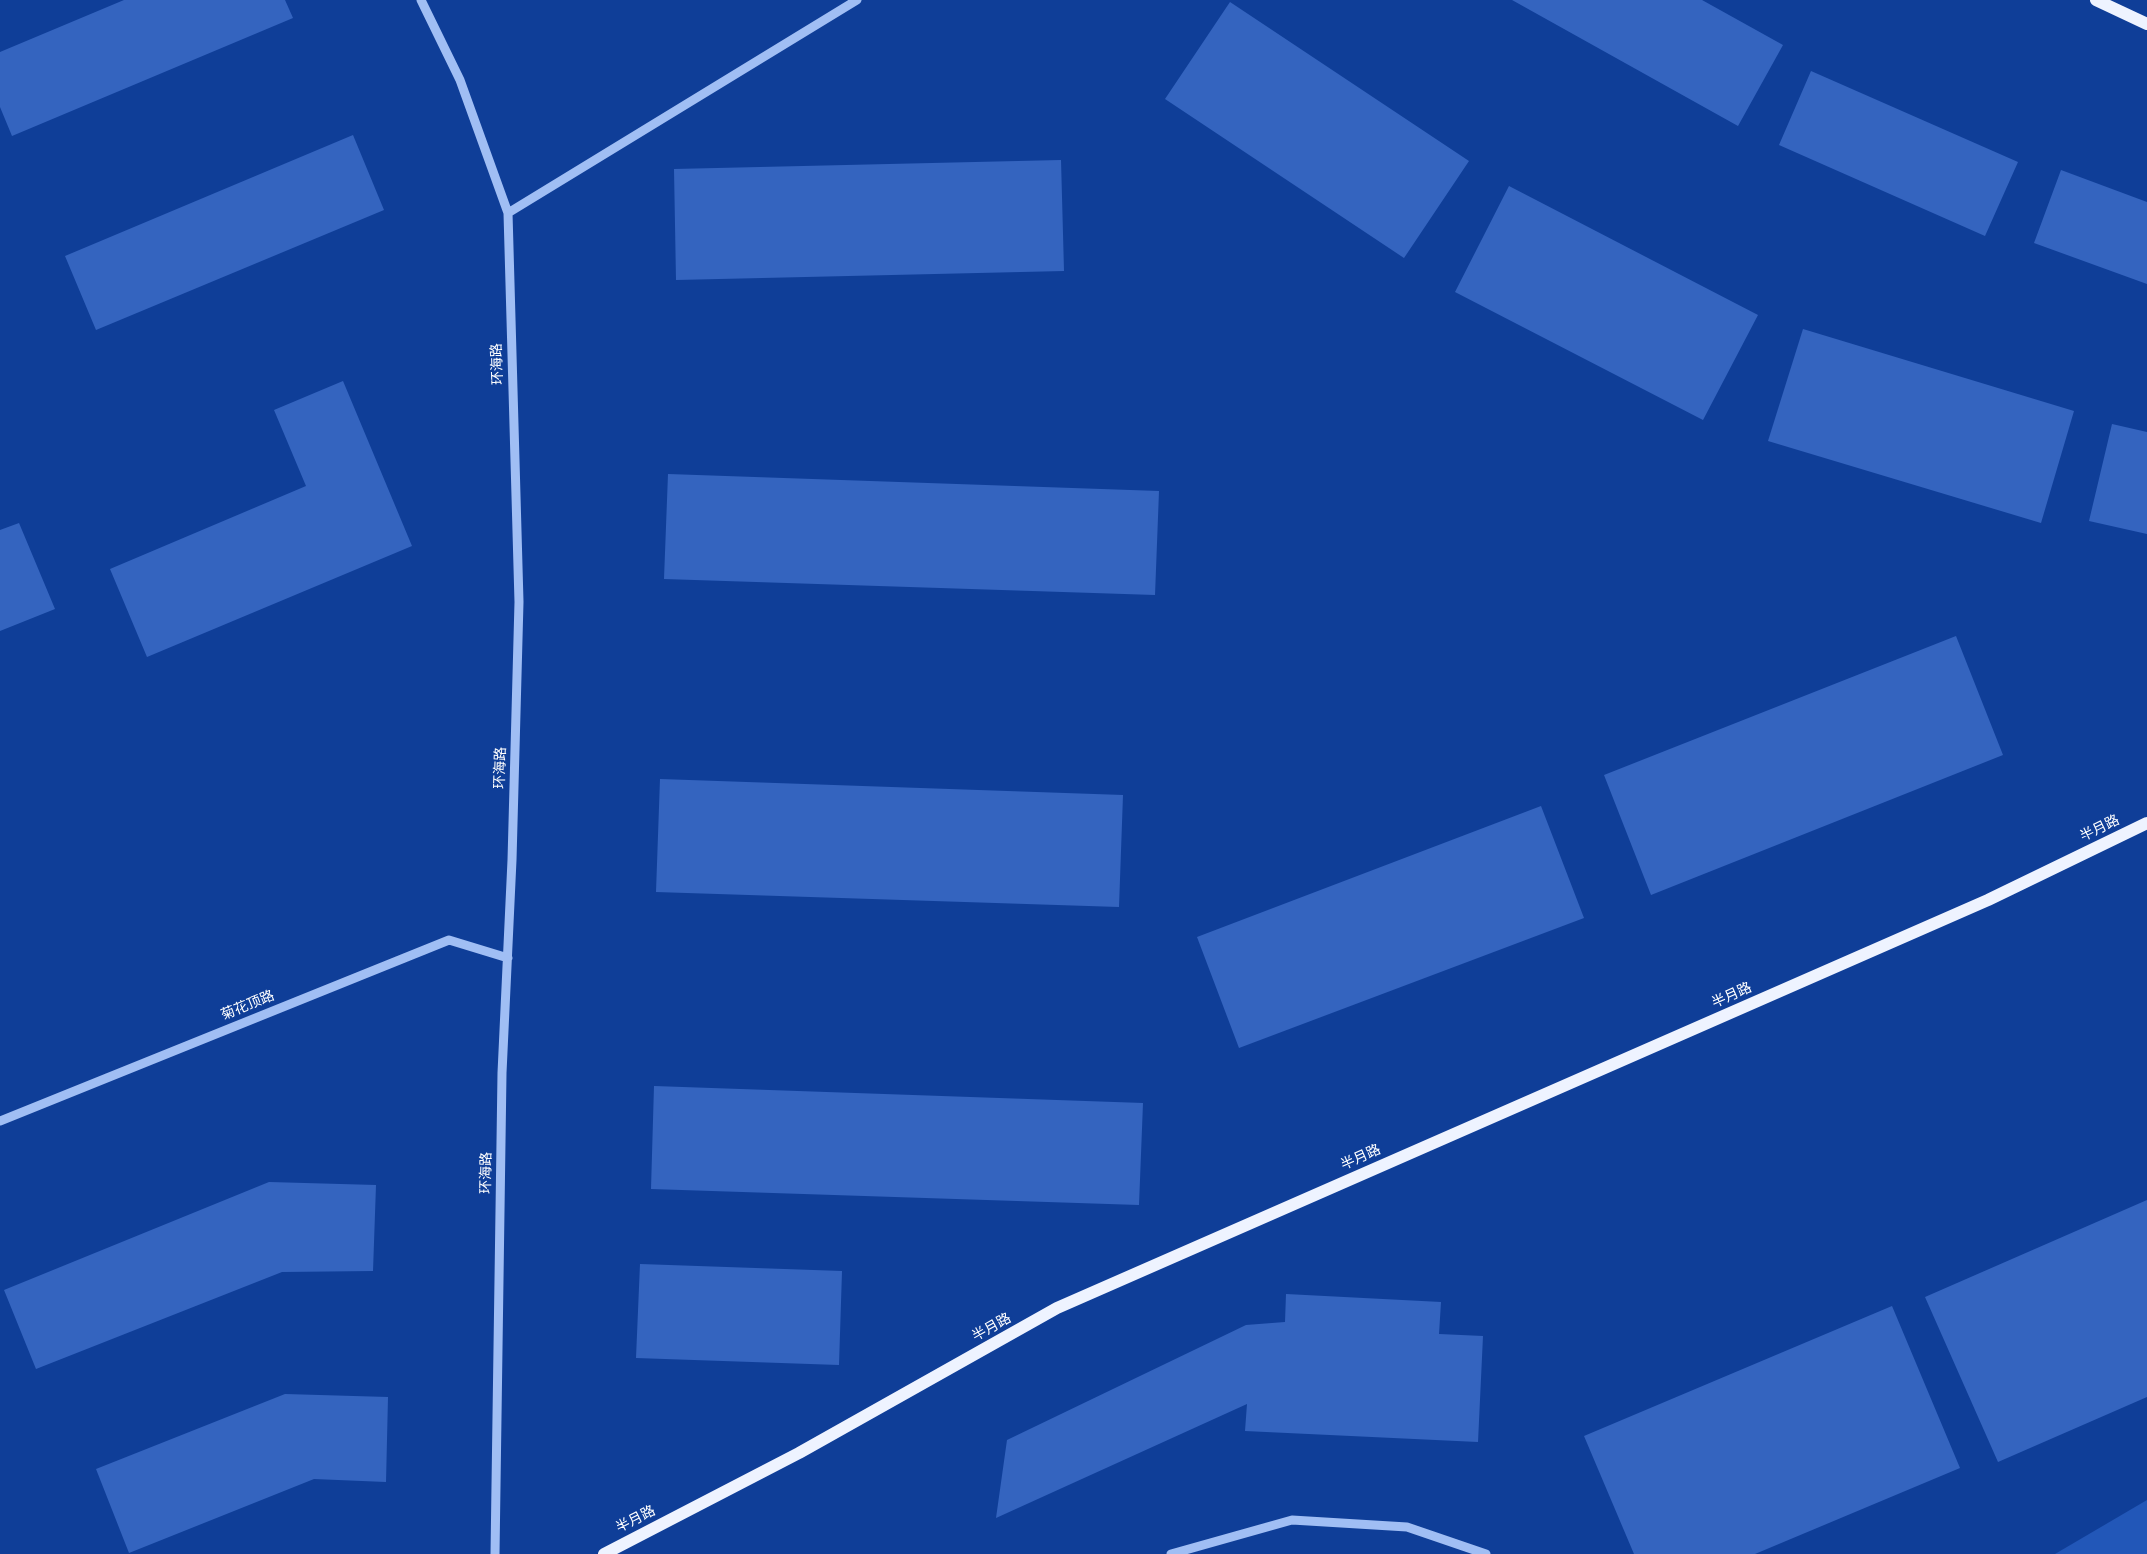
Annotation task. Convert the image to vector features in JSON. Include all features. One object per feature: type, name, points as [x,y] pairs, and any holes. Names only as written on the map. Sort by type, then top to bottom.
[{"type":"main road","points":[[2096,0],[2147,24]]},
{"type":"main road","name":"半月路","points":[[604,1554],[799,1453],[1057,1308],[1988,900],[2147,823]]},
{"type":"street","name":"环海路","points":[[421,0],[460,80],[508,213],[520,602],[508,958],[502,1074],[495,1554]]},
{"type":"street","points":[[508,213],[857,0]]},
{"type":"street","name":"菊花顶路","points":[[0,1120],[449,940],[508,958]]},
{"type":"street","points":[[1171,1554],[1292,1520],[1407,1527],[1486,1554]]},
{"type":"shaded area","points":[[2147,1500],[2147,1554],[2055,1554]]},
{"type":"building","points":[[124,0],[285,0],[293,18],[12,136],[0,107],[0,52]]},
{"type":"building","points":[[1512,0],[1702,0],[1783,45],[1738,126]]},
{"type":"building","points":[[1230,2],[1469,161],[1404,258],[1165,99]]},
{"type":"building","points":[[1811,71],[2018,162],[1985,236],[1779,145]]},
{"type":"building","points":[[353,135],[384,210],[96,330],[65,256]]},
{"type":"building","points":[[1061,160],[1064,271],[676,280],[674,169]]},
{"type":"building","points":[[2061,170],[2147,202],[2147,284],[2034,243]]},
{"type":"building","points":[[1509,186],[1758,315],[1703,420],[1455,292]]},
{"type":"building","points":[[1803,329],[2074,411],[2041,523],[1768,441]]},
{"type":"building","points":[[343,381],[412,546],[147,657],[110,569],[306,486],[274,410]]},
{"type":"building","points":[[2112,424],[2147,432],[2147,534],[2089,521]]},
{"type":"building","points":[[668,474],[1159,491],[1155,595],[664,579]]},
{"type":"building","points":[[19,523],[55,609],[0,631],[0,530]]},
{"type":"building","points":[[1956,636],[2003,755],[1651,895],[1604,775]]},
{"type":"building","points":[[660,779],[1123,795],[1119,907],[656,892]]},
{"type":"building","points":[[1541,806],[1584,918],[1239,1048],[1197,937]]},
{"type":"building","points":[[654,1086],[1143,1103],[1139,1205],[651,1189]]},
{"type":"building","points":[[269,1182],[376,1185],[373,1271],[282,1272],[36,1369],[4,1290]]},
{"type":"building","points":[[2147,1200],[2147,1397],[1998,1462],[1925,1297]]},
{"type":"building","points":[[640,1264],[842,1271],[839,1365],[636,1358]]},
{"type":"building","points":[[1286,1294],[1441,1302],[1439,1334],[1483,1336],[1478,1442],[1245,1431],[1247,1404],[996,1518],[1007,1440],[1246,1325],[1285,1322]]},
{"type":"building","points":[[1892,1306],[1960,1468],[1755,1554],[1634,1554],[1584,1436]]},
{"type":"building","points":[[285,1394],[388,1397],[386,1482],[314,1479],[129,1553],[96,1469]]}]
